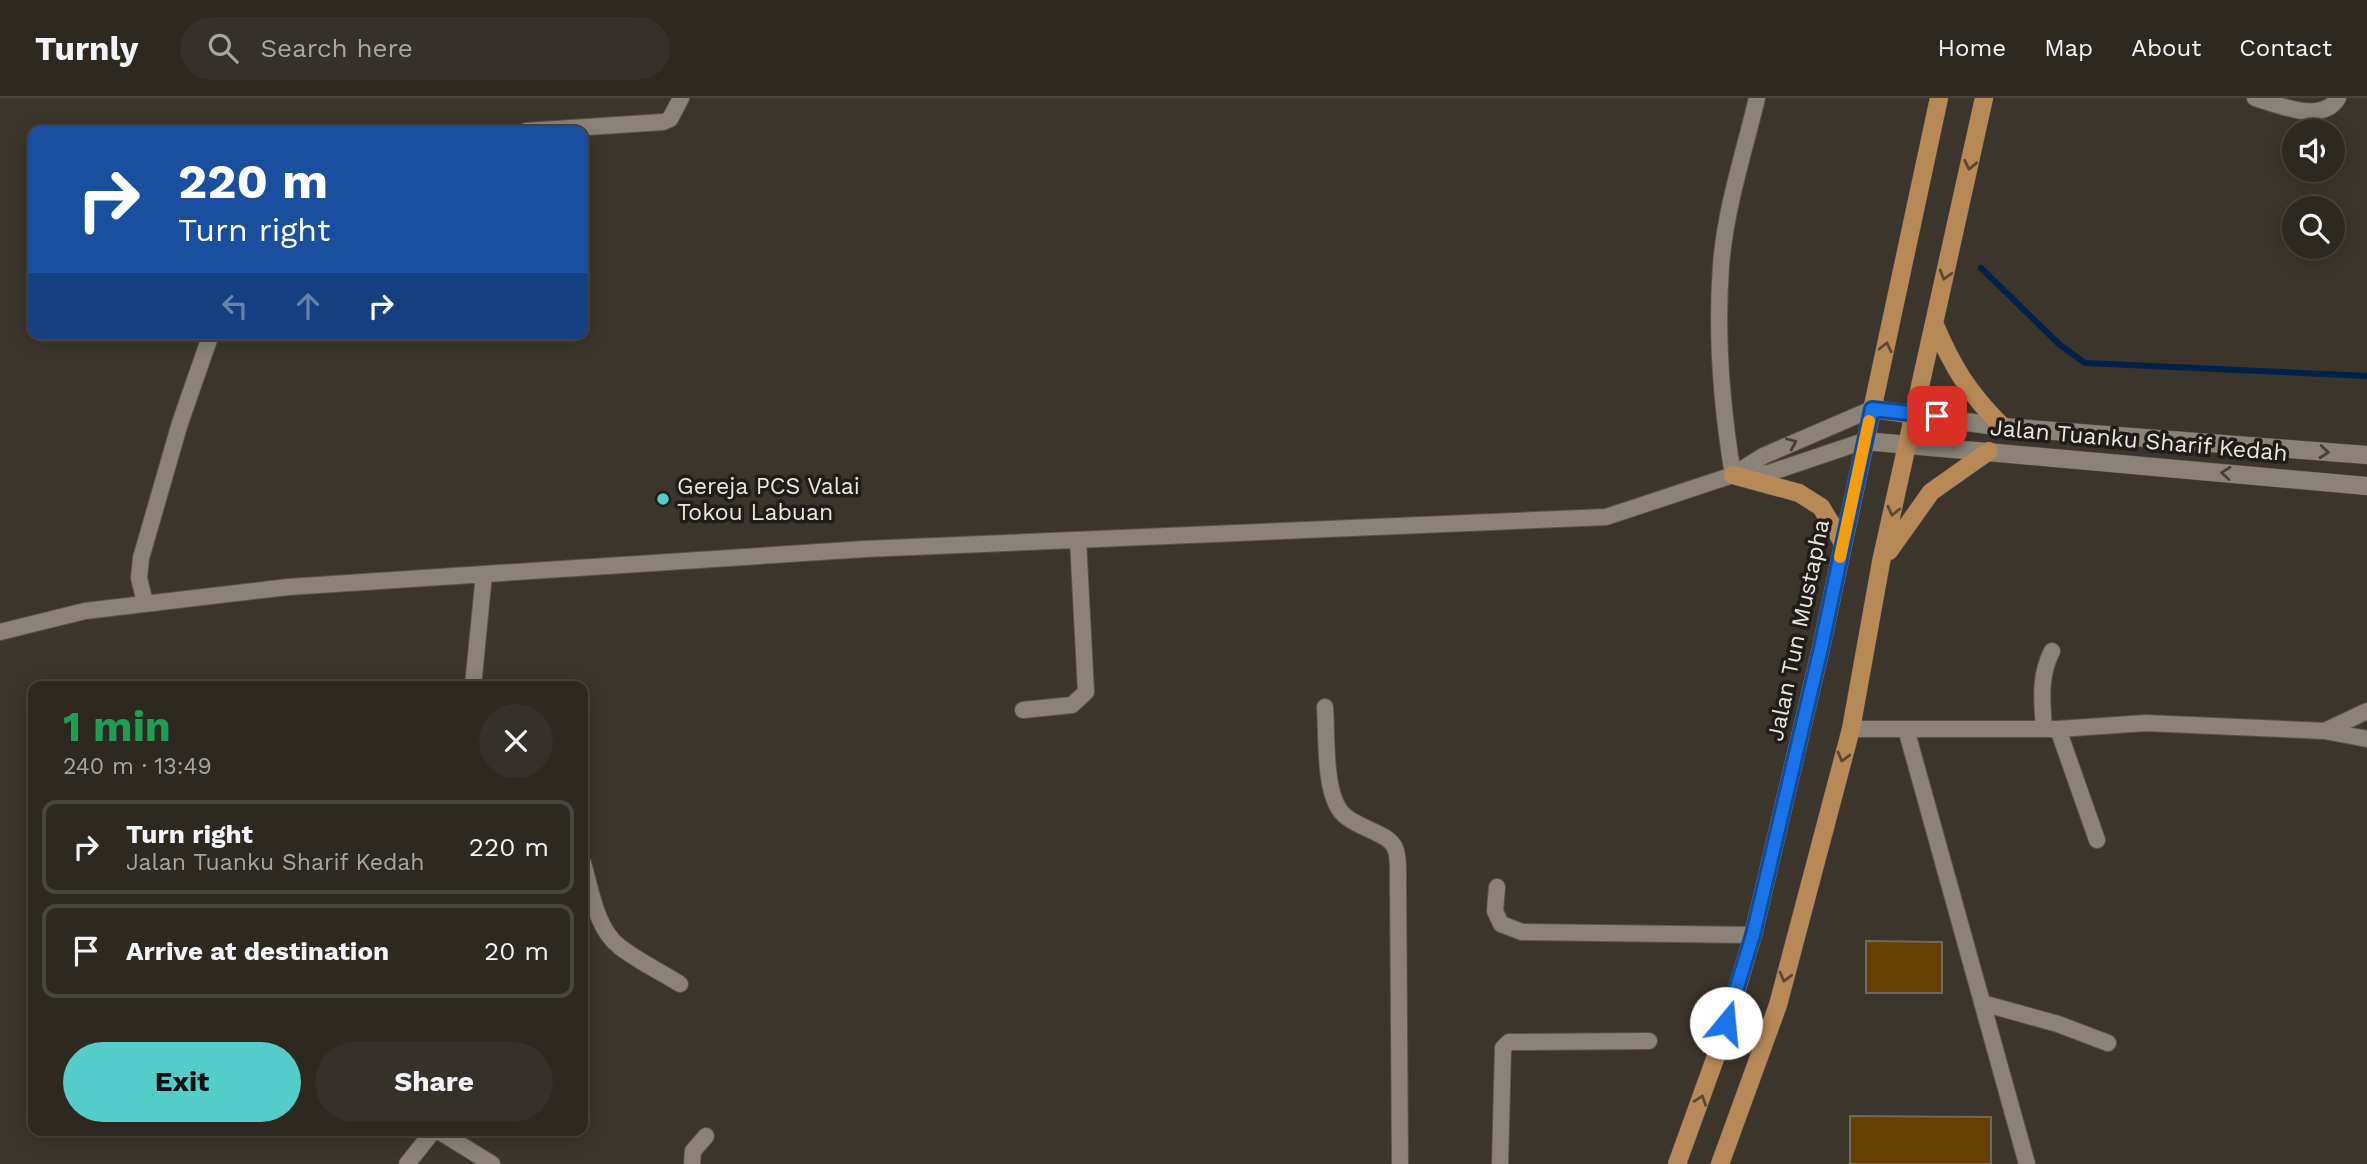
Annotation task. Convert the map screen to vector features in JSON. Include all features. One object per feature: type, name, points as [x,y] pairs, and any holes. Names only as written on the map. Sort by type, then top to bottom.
[{"type":"main road","name":"Jalan Tun Mustapha","points":[[1676,1164],[1720,1045],[1753,935],[1821,648],[1939,98]]},
{"type":"main road","points":[[1720,1164],[1778,1005],[1851,729],[1881,562],[1909,444],[1935,315],[1954,244],[1984,98]]},
{"type":"main road","points":[[1935,315],[1950,362],[1966,387],[2003,427]]},
{"type":"main road","name":"Jalan Tuanku Sharif Kedah","points":[[1872,409],[2003,427],[2367,456]]},
{"type":"main road","name":"Jalan Tuanku Sharif Kedah","points":[[1864,440],[2367,486]]},
{"type":"main road","points":[[1881,562],[1931,492],[1989,451]]},
{"type":"main road","points":[[1733,475],[1799,494],[1821,507],[1843,543]]},
{"type":"street","points":[[588,127],[663,122],[670,119],[681,98]]},
{"type":"street","points":[[1733,475],[1724,416],[1721,266],[1733,197],[1757,98]]},
{"type":"street","points":[[2255,98],[2307,112],[2322,110],[2337,98]]},
{"type":"street","points":[[145,603],[139,578],[141,558],[180,423],[209,340]]},
{"type":"street","points":[[0,632],[59,615],[288,587],[865,549],[1606,517],[1733,475],[1763,456],[1872,409]]},
{"type":"street","points":[[1733,475],[1769,473],[1864,440]]},
{"type":"street","points":[[1023,710],[1072,705],[1086,692],[1078,540]]},
{"type":"street","points":[[477,681],[484,574]]},
{"type":"street","points":[[2052,651],[2044,666],[2042,683],[2051,729],[2097,840]]},
{"type":"street","points":[[1325,707],[1331,793],[1338,807],[1347,818],[1388,840],[1396,849],[1400,1164]]},
{"type":"street","points":[[2325,731],[2367,711]]},
{"type":"street","points":[[1851,729],[2051,729],[2146,723],[2325,731],[2367,739]]},
{"type":"street","points":[[1906,729],[2027,1164]]},
{"type":"street","points":[[588,879],[600,918],[619,947],[680,984]]},
{"type":"street","points":[[1497,887],[1495,911],[1501,924],[1522,932],[1753,935]]},
{"type":"street","points":[[1982,1003],[2058,1024],[2108,1043]]},
{"type":"street","points":[[1500,1164],[1503,1048],[1509,1042],[1650,1041]]},
{"type":"street","points":[[407,1164],[430,1136]]},
{"type":"street","points":[[445,1136],[492,1164]]},
{"type":"street","points":[[692,1164],[694,1151],[706,1136]]},
{"type":"building","points":[[1866,941],[1942,942],[1942,993],[1866,993]]},
{"type":"building","points":[[1850,1116],[1991,1117],[1991,1164],[1850,1164]]},
{"type":"waterway","points":[[1981,268],[2060,345],[2085,363],[2367,376]]},
{"type":"slow traffic","points":[[1840,557],[1869,421]]},
{"type":"place","name":"Gereja PCS Valai Tokou Labuan","points":[[663,499]]},
{"type":"route","points":[[1726,1023],[1753,935],[1821,648],[1872,409],[1937,416]]}]
